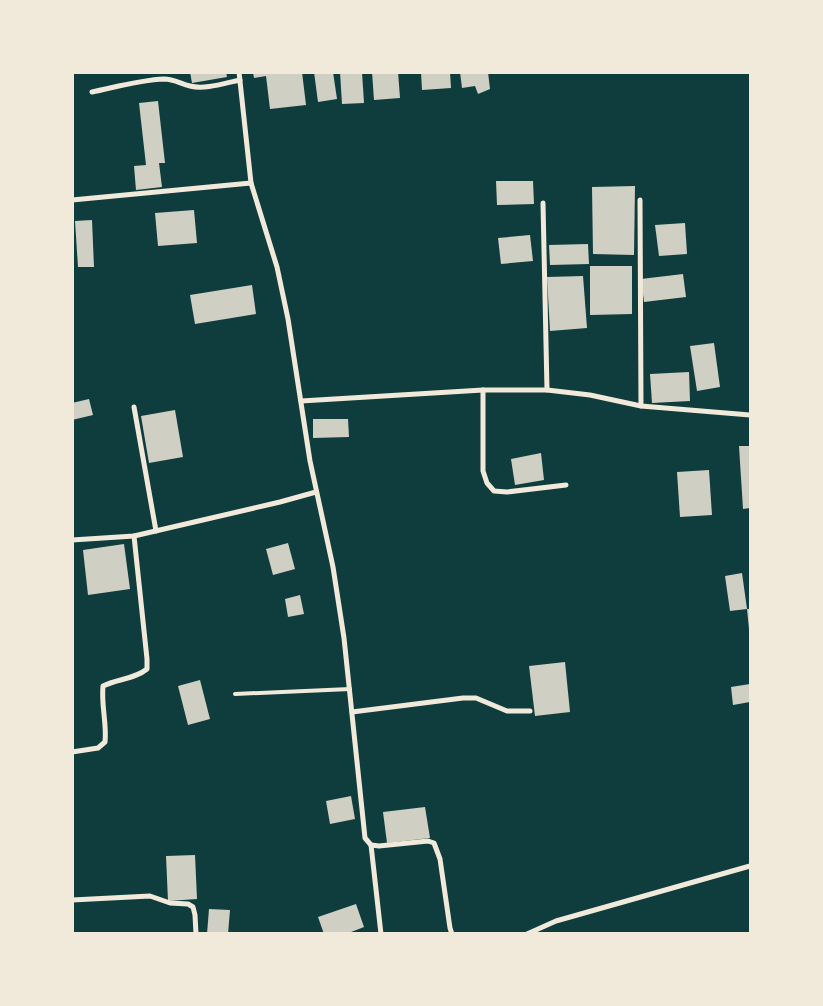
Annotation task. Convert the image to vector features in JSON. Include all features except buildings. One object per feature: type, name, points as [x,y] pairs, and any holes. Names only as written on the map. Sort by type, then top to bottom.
[{"type":"street","points":[[238,72],[252,183],[277,267],[288,319],[310,461],[333,567],[350,689],[365,838],[371,845],[381,934]]},
{"type":"street","points":[[92,92],[150,80],[166,79],[178,81],[189,86],[202,87],[240,80]]},
{"type":"street","points":[[72,200],[252,183]]},
{"type":"street","points":[[640,200],[641,406]]},
{"type":"street","points":[[543,204],[547,390]]},
{"type":"street","points":[[301,400],[483,390],[547,390],[590,395],[641,406],[750,415]]},
{"type":"street","points":[[483,390],[483,471],[487,483],[494,491],[508,492],[566,486]]},
{"type":"street","points":[[134,407],[156,531]]},
{"type":"street","points":[[72,540],[134,536],[316,492]]},
{"type":"street","points":[[72,752],[98,748],[105,742],[103,686],[140,674],[147,668],[148,658],[134,536]]},
{"type":"street","points":[[352,712],[463,698],[476,698],[506,711],[530,711]]},
{"type":"street","points":[[371,845],[379,846],[428,841],[434,843],[440,859],[452,934]]},
{"type":"street","points":[[527,934],[556,922],[750,866]]},
{"type":"street","points":[[72,900],[150,896],[170,903],[188,904],[193,907],[196,934]]},
{"type":"lane","points":[[235,694],[350,689]]}]
